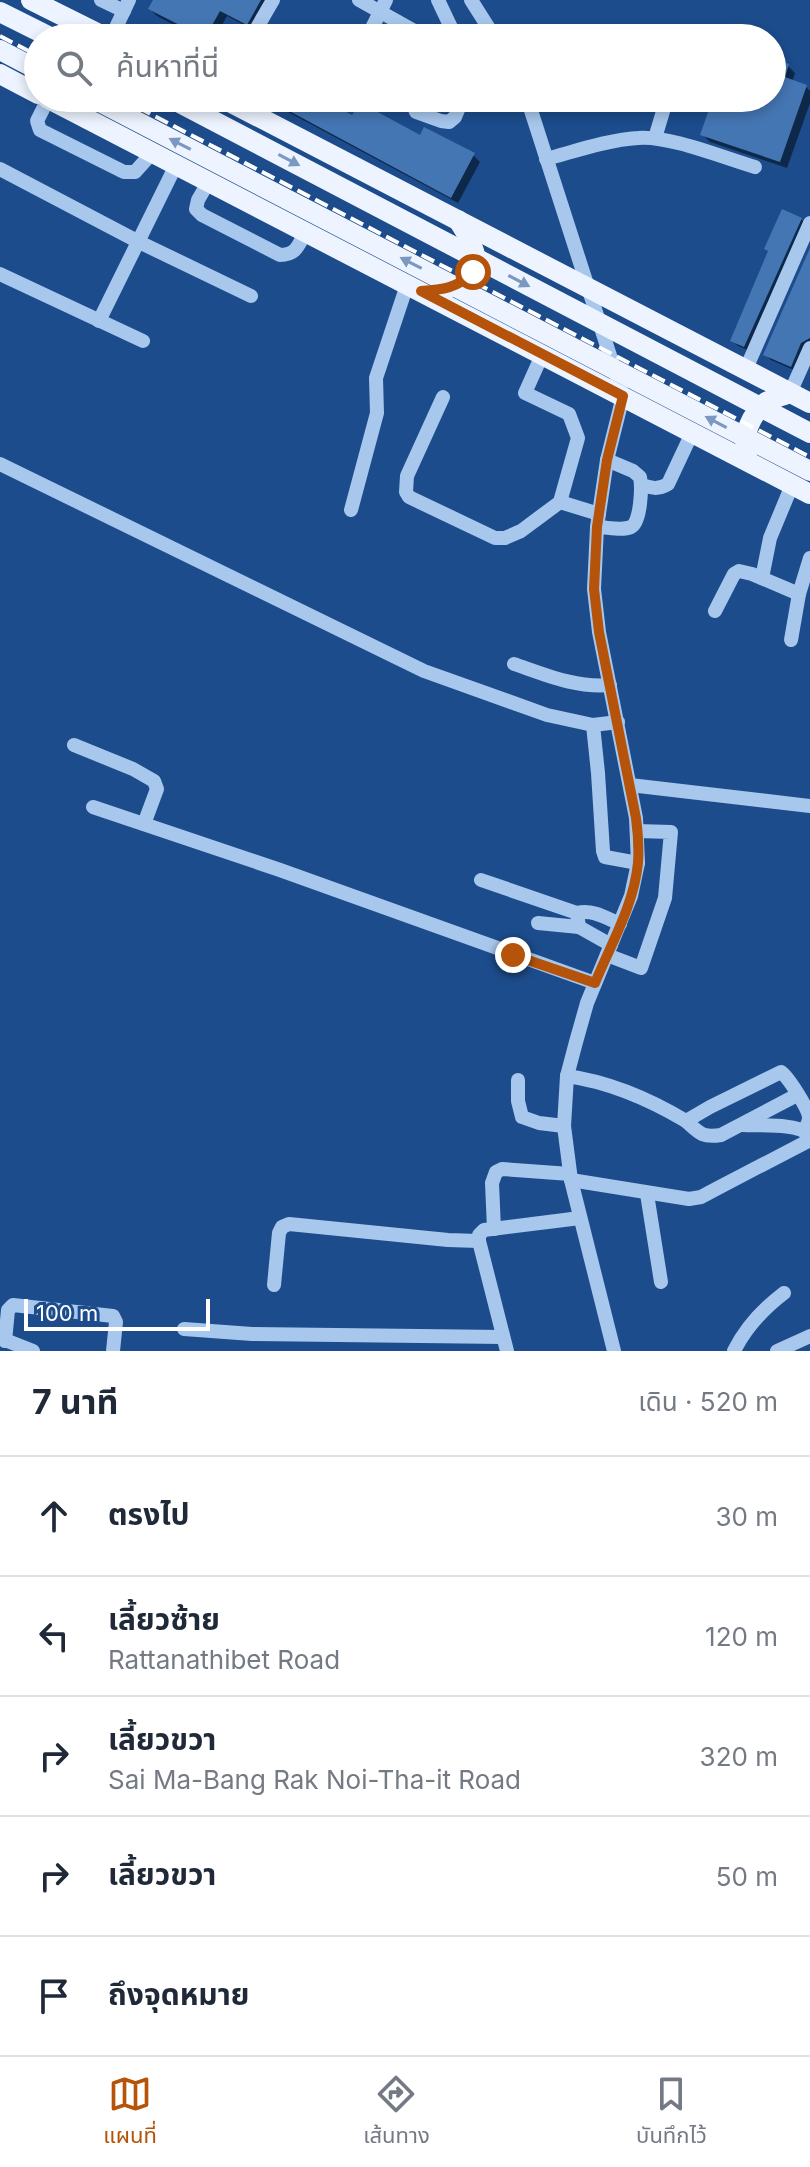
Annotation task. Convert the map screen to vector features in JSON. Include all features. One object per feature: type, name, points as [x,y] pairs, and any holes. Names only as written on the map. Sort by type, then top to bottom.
[{"type":"main road","points":[[40,2],[82,24]]},
{"type":"main road","points":[[0,12],[24,24]]},
{"type":"main road","points":[[0,50],[24,63]]},
{"type":"main road","points":[[0,74],[24,87]]},
{"type":"main road","points":[[74,112],[801,490]]},
{"type":"main road","points":[[119,112],[810,471]]},
{"type":"main road","points":[[197,112],[810,433]]},
{"type":"main road","points":[[249,112],[810,403]]},
{"type":"main road","points":[[414,288],[441,290],[464,282],[473,272],[476,259],[472,240],[458,220]]},
{"type":"main road","points":[[751,463],[744,445],[747,426],[767,402],[790,393]]},
{"type":"street","points":[[101,0],[127,6],[117,24]]},
{"type":"street","points":[[259,24],[273,0]]},
{"type":"street","points":[[359,0],[383,6],[404,24]]},
{"type":"street","points":[[438,0],[449,24]]},
{"type":"street","points":[[471,0],[486,24]]},
{"type":"street","points":[[374,24],[383,6]]},
{"type":"street","points":[[41,112],[37,121],[40,130],[124,172],[135,172],[152,153]]},
{"type":"street","points":[[416,112],[449,122],[457,112]]},
{"type":"street","points":[[531,112],[623,396],[607,460],[598,520],[594,589],[599,632],[630,785],[638,863],[631,896],[587,1003],[567,1076],[564,1126],[570,1177],[614,1351]]},
{"type":"street","points":[[655,138],[663,112]]},
{"type":"street","points":[[546,159],[639,137],[655,138],[755,167]]},
{"type":"street","points":[[99,321],[176,165]]},
{"type":"street","points":[[0,169],[251,296]]},
{"type":"street","points":[[209,181],[196,209],[202,215],[280,255],[289,255],[296,250],[305,233]]},
{"type":"street","points":[[745,371],[810,223]]},
{"type":"street","points":[[0,274],[143,341]]},
{"type":"street","points":[[351,510],[377,413],[376,378],[414,288]]},
{"type":"street","points":[[790,393],[810,348]]},
{"type":"street","points":[[443,397],[407,476],[406,492],[409,497],[495,538],[505,538],[521,531],[560,502],[578,438],[569,414],[525,393],[542,355]]},
{"type":"street","points":[[641,485],[655,489],[668,484],[692,433]]},
{"type":"street","points":[[560,502],[598,520],[632,527],[637,522],[641,485],[637,474],[607,460]]},
{"type":"street","points":[[0,464],[424,671],[547,715],[593,725],[618,722]]},
{"type":"street","points":[[762,578],[770,538],[801,490]]},
{"type":"street","points":[[791,640],[799,594],[810,558]]},
{"type":"street","points":[[715,611],[734,574],[739,571],[799,594]]},
{"type":"street","points":[[514,664],[560,681],[591,687],[610,685]]},
{"type":"street","points":[[593,725],[603,851],[605,857],[613,860],[638,863]]},
{"type":"street","points":[[595,742],[621,737]]},
{"type":"street","points":[[74,745],[154,781],[157,789],[144,824]]},
{"type":"street","points":[[630,785],[810,806]]},
{"type":"street","points":[[93,807],[280,870],[595,983]]},
{"type":"street","points":[[481,880],[578,920],[609,950],[641,968],[665,898],[671,832],[637,831]]},
{"type":"street","points":[[538,923],[578,920],[585,911],[620,924]]},
{"type":"street","points":[[686,1121],[777,1073],[785,1073],[809,1117],[808,1135]]},
{"type":"street","points":[[567,1076],[615,1086],[667,1110],[701,1135],[709,1137],[743,1125],[797,1095]]},
{"type":"street","points":[[518,1080],[522,1117],[564,1126]]},
{"type":"street","points":[[743,1125],[788,1127],[808,1135]]},
{"type":"street","points":[[494,1229],[492,1183],[496,1172],[502,1169],[570,1177],[647,1194],[689,1199],[701,1197],[808,1135]]},
{"type":"street","points":[[647,1194],[661,1282]]},
{"type":"street","points":[[184,1329],[505,1344],[479,1241],[481,1233],[580,1218]]},
{"type":"street","points":[[274,1285],[279,1233],[282,1227],[289,1224],[479,1241]]},
{"type":"street","points":[[734,1351],[740,1338],[763,1309],[784,1293]]},
{"type":"street","points":[[33,1351],[3,1340],[8,1310],[13,1305],[113,1316],[116,1322],[113,1351]]},
{"type":"street","points":[[777,1351],[810,1336]]},
{"type":"building","points":[[153,0],[261,0],[248,24],[220,11],[213,24],[177,24],[148,9]]},
{"type":"building","points":[[786,77],[807,85],[780,162],[700,135],[708,112],[786,112]]},
{"type":"building","points":[[291,112],[346,112],[352,115],[354,112],[378,112],[420,135],[424,127],[475,153],[451,198]]},
{"type":"building","points":[[782,209],[802,218],[744,347],[730,341]]},
{"type":"building","points":[[810,248],[810,338],[801,343],[791,367],[763,355]]},
{"type":"railway","points":[[0,36],[24,49]]},
{"type":"railway","points":[[147,112],[810,457]]},
{"type":"route","points":[[473,272],[464,282],[441,290],[421,291],[623,396],[607,460],[597,527],[594,589],[599,632],[636,818],[636,875],[631,896],[595,983],[513,955]]}]
